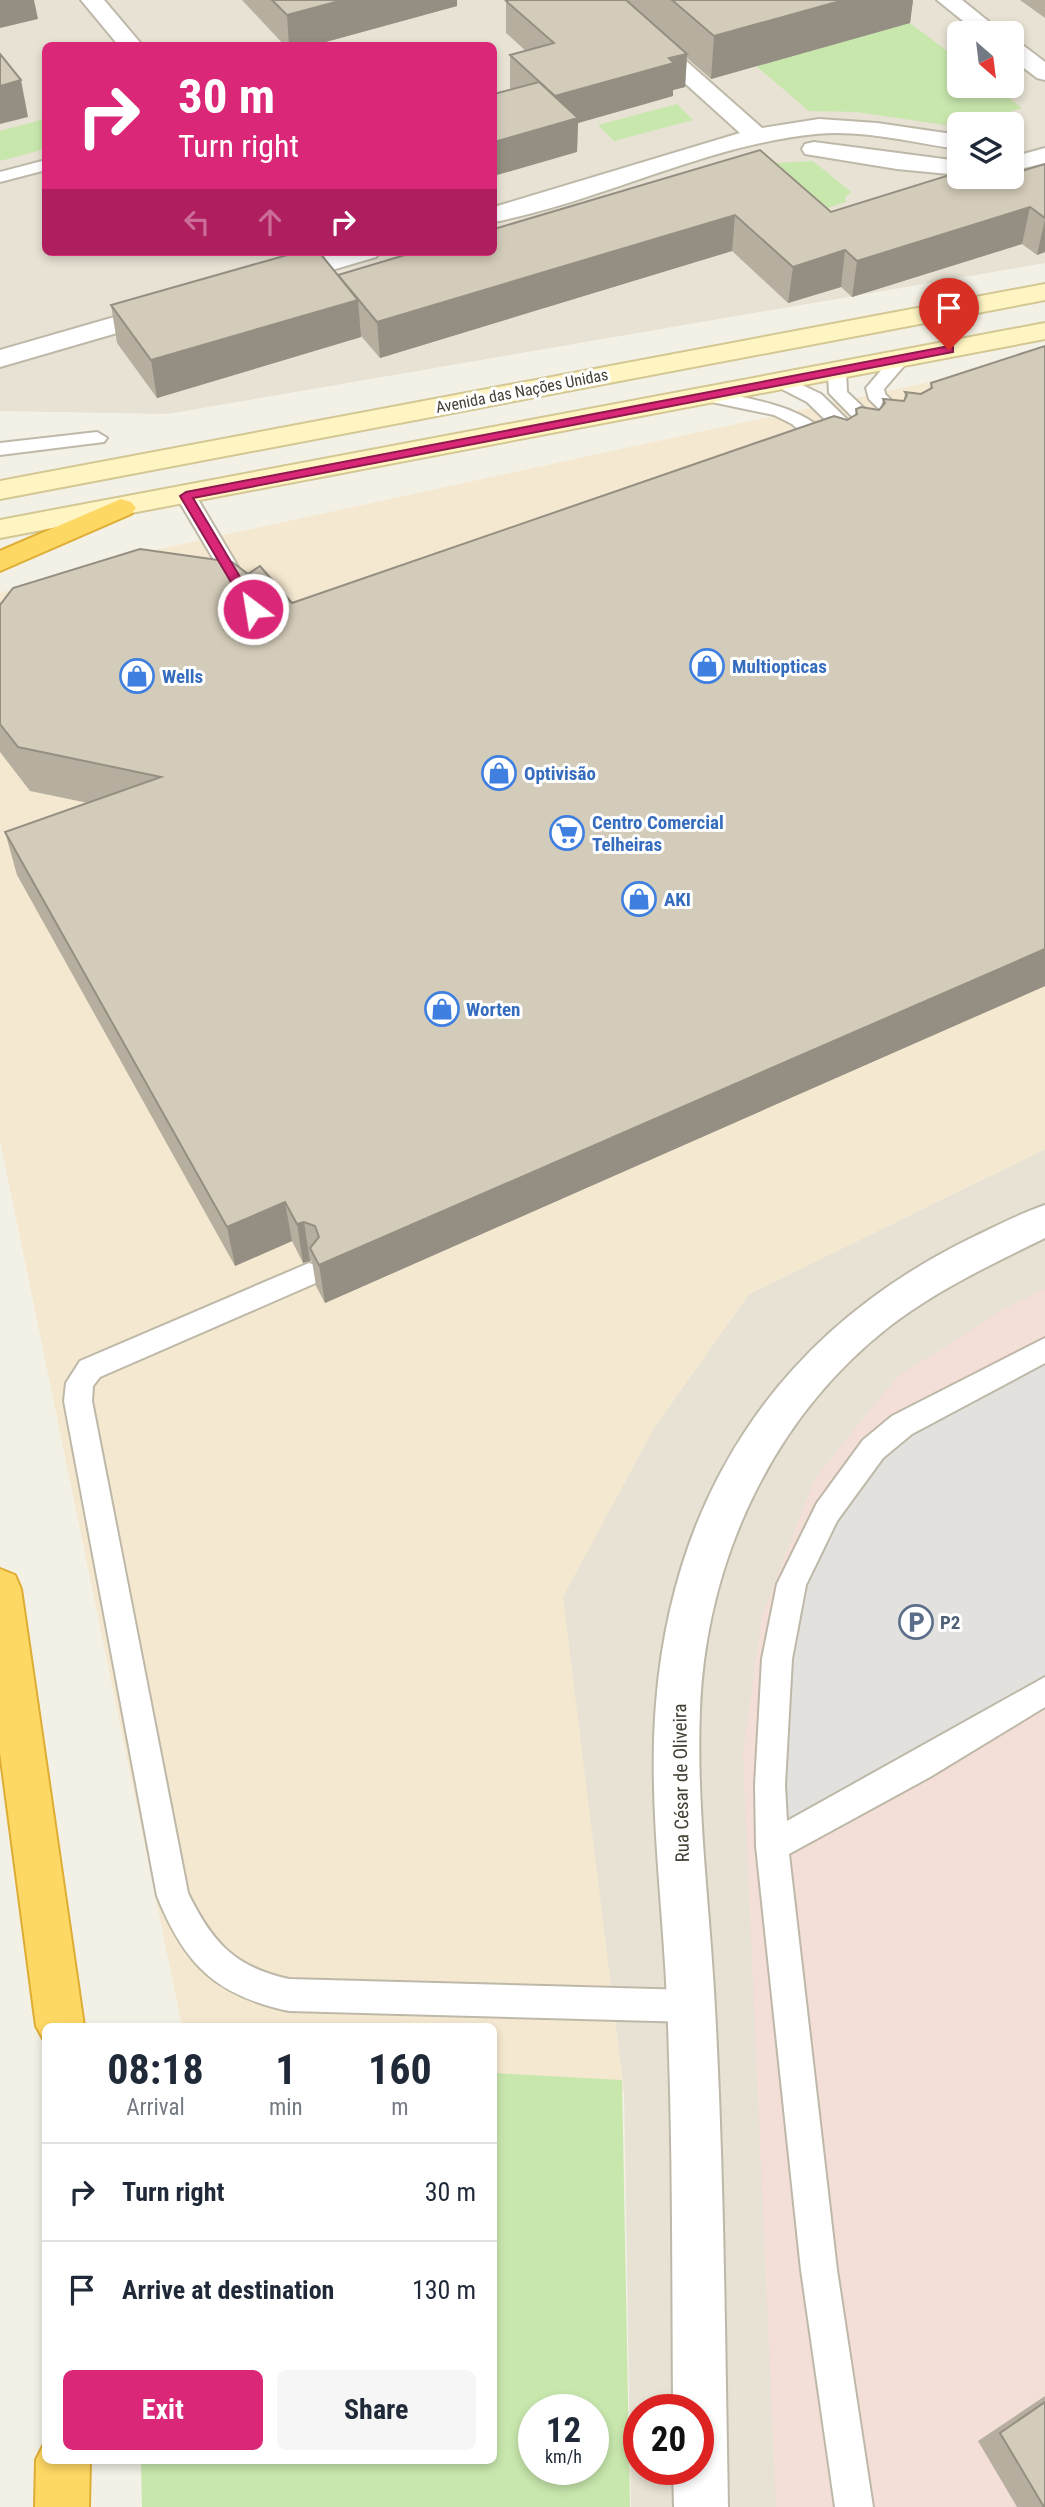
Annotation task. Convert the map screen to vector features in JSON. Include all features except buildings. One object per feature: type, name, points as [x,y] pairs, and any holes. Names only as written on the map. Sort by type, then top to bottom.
[{"type":"highway","points":[[0,562],[121,508]]},
{"type":"highway","points":[[0,1589],[60,2023]]},
{"type":"highway","points":[[62,2507],[63,2464]]},
{"type":"main road","name":"Avenida das Nações Unidas","points":[[0,490],[1045,292]]},
{"type":"main road","points":[[0,529],[186,496],[1045,331]]},
{"type":"street","points":[[92,0],[129,42]]},
{"type":"street","points":[[604,0],[757,136]]},
{"type":"street","points":[[948,0],[976,21]]},
{"type":"street","points":[[1024,57],[1045,72]]},
{"type":"street","points":[[497,214],[757,136],[819,126],[877,130],[947,140]]},
{"type":"street","points":[[1024,142],[1045,141]]},
{"type":"street","points":[[703,153],[776,148],[830,150],[897,162],[947,166]]},
{"type":"street","points":[[1024,161],[1045,155]]},
{"type":"street","points":[[248,287],[317,258]]},
{"type":"street","points":[[0,359],[183,306]]},
{"type":"street","name":"Rua César de Oliveira","points":[[701,2507],[691,2007],[677,1781],[678,1704],[686,1634],[695,1595],[724,1507],[760,1442],[788,1401],[828,1356],[874,1316],[923,1282],[1045,1221]]},
{"type":"lane","points":[[0,177],[42,166]]},
{"type":"lane","points":[[901,359],[875,388],[876,396],[912,431]]},
{"type":"lane","points":[[837,372],[838,393],[887,440]]},
{"type":"lane","points":[[783,382],[814,398],[865,448]]},
{"type":"lane","points":[[709,396],[780,411],[799,420],[839,457]]},
{"type":"lane","points":[[0,449],[97,438]]},
{"type":"lane","points":[[186,496],[253,609]]},
{"type":"lane","points":[[309,1274],[102,1363],[90,1369],[80,1384],[78,1401],[173,1896],[190,1932],[215,1965],[257,1990],[289,1996],[691,2007]]},
{"type":"lane","points":[[854,2507],[819,2270],[772,1846],[770,1786],[777,1659],[792,1584],[827,1512],[873,1449],[902,1425],[1045,1350]]},
{"type":"lane","points":[[772,1846],[919,1766],[1045,1691]]},
{"type":"shaded area","points":[[0,0],[1045,0],[1045,263],[167,414],[0,411]]},
{"type":"shaded area","points":[[1045,357],[1045,1149],[749,1294],[654,1428],[563,1597],[624,2092],[497,2103],[497,2023],[181,2023],[0,1140],[0,593],[109,560]]},
{"type":"shaded area","points":[[1045,1149],[1045,2507],[631,2507],[631,2485],[714,2485],[714,2394],[629,2394],[624,2092],[562,1597],[654,1428],[749,1294]]},
{"type":"shaded area","points":[[1045,1289],[1045,2507],[776,2507],[743,1754],[762,1616],[815,1478],[897,1377],[1006,1308]]},
{"type":"shaded area","name":"P2","points":[[1045,1353],[1045,1689],[775,1842],[795,1583],[876,1449]]},
{"type":"green space","points":[[910,23],[947,51],[947,98],[1009,98],[1022,108],[1009,112],[947,112],[947,125],[857,112],[809,111],[756,66]]},
{"type":"green space","points":[[677,104],[693,120],[614,141],[598,125]]},
{"type":"green space","points":[[42,120],[42,150],[0,161],[0,131]]},
{"type":"green space","points":[[813,161],[851,192],[845,197],[846,202],[814,212],[758,164]]},
{"type":"green space","points":[[497,2073],[622,2080],[628,2394],[623,2394],[623,2485],[630,2485],[630,2507],[142,2507],[141,2464],[497,2464]]},
{"type":"place","name":"Multiopticas","points":[[707,666]]},
{"type":"place","name":"Wells","points":[[137,676]]},
{"type":"place","name":"Optivisão","points":[[499,773]]},
{"type":"place","name":"Centro Comercial Telheiras","points":[[567,833]]},
{"type":"place","name":"AKI","points":[[639,899]]},
{"type":"place","name":"Worten","points":[[442,1009]]},
{"type":"place","name":"P2","points":[[916,1622]]},
{"type":"route","points":[[253,609],[186,496],[949,350]]}]
